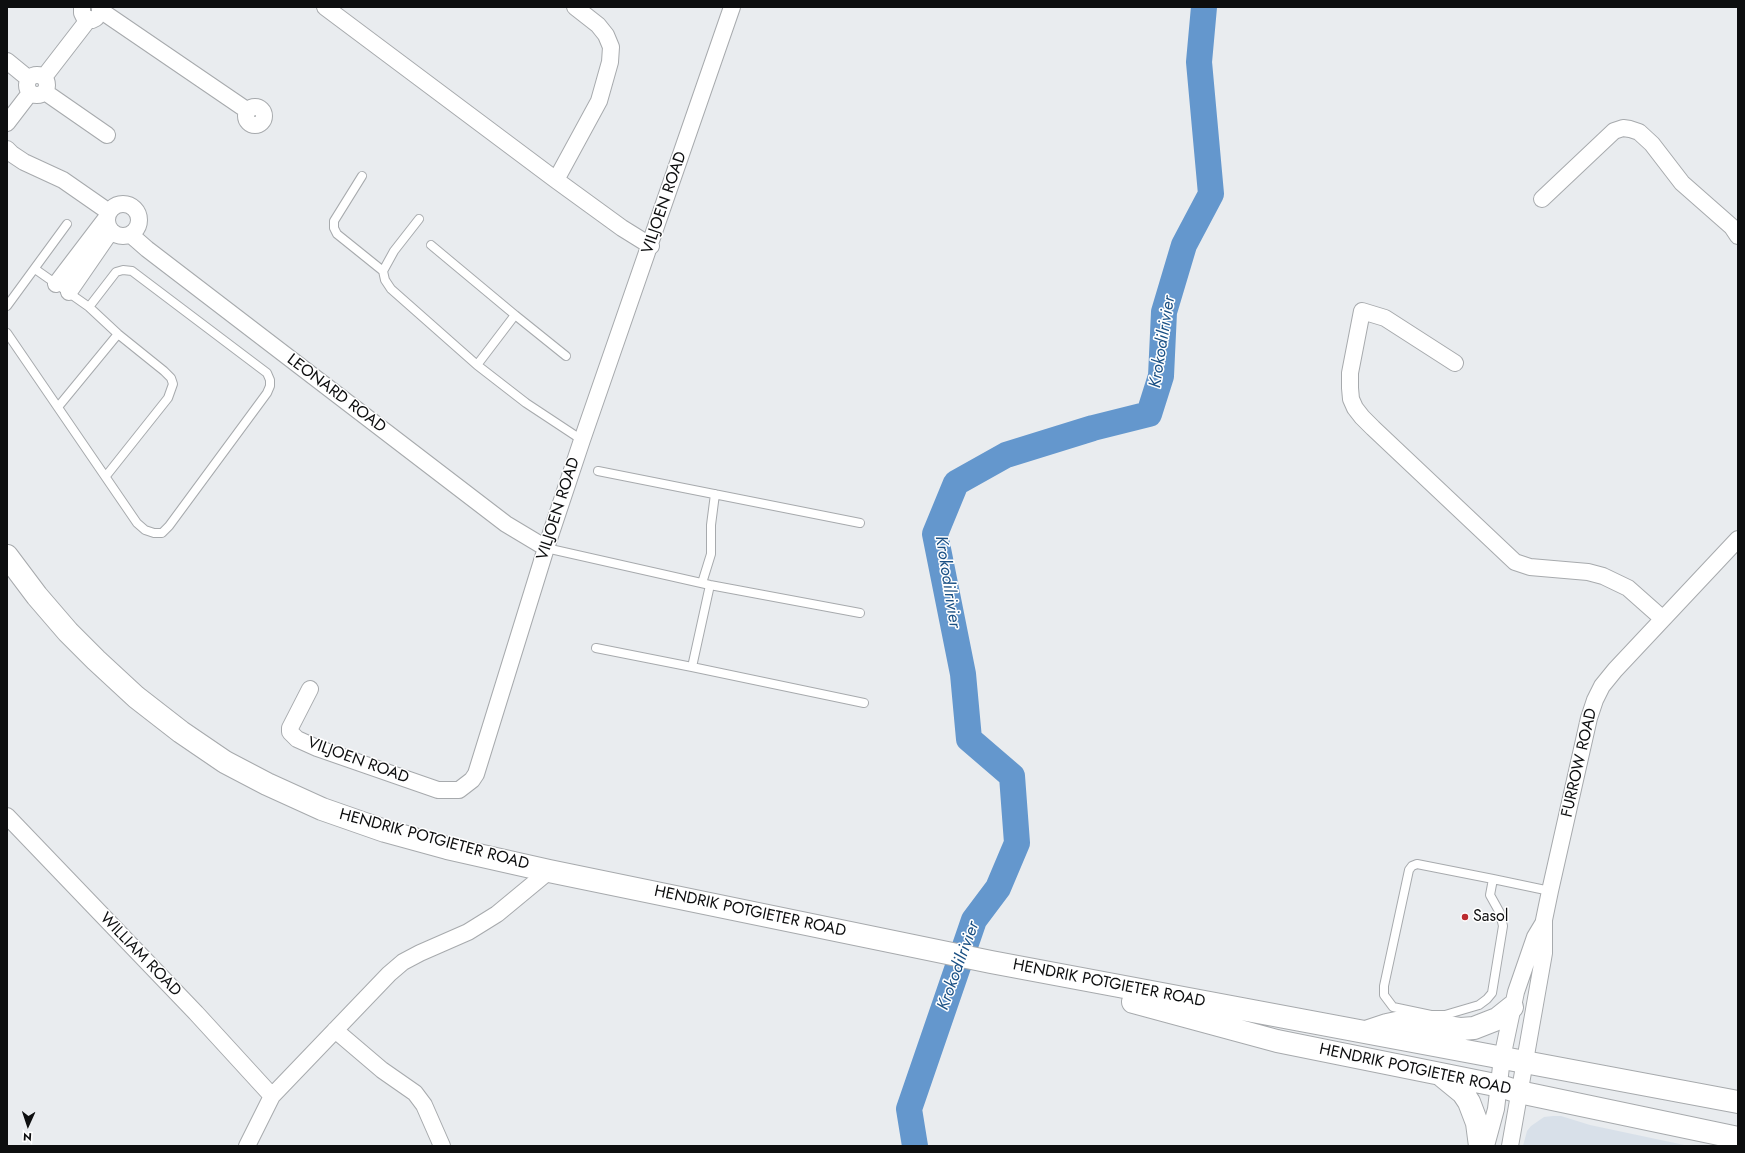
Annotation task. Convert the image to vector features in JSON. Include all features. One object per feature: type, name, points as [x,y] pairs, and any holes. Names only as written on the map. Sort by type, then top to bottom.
[{"type":"main road","name":"HENDRIK POTGIETER ROAD","points":[[7,556],[37,596],[68,632],[136,697],[181,732],[225,762],[267,784],[322,809],[385,830],[447,848],[549,871],[947,953],[1738,1102]]},
{"type":"main road","name":"HENDRIK POTGIETER ROAD","points":[[998,963],[1277,1042],[1439,1073],[1738,1138]]},
{"type":"main road","points":[[1366,1032],[1387,1024],[1401,1022],[1417,1022],[1461,1029],[1474,1028],[1497,1018],[1512,1007]]},
{"type":"main road","points":[[1439,1073],[1463,1093],[1469,1102],[1477,1123],[1480,1146]]},
{"type":"street","points":[[325,7],[556,180],[622,228],[651,246]]},
{"type":"street","points":[[556,180],[599,101],[610,62],[611,47],[606,35],[598,25],[575,7]]},
{"type":"street","name":"VILJOEN ROAD","points":[[310,689],[290,728],[290,732],[297,739],[317,748],[438,790],[459,790],[472,780],[476,774],[546,548],[582,440],[651,246],[732,7]]},
{"type":"street","points":[[7,123],[92,11],[248,111]]},
{"type":"street","points":[[7,62],[107,135]]},
{"type":"street","points":[[1542,199],[1614,131],[1623,128],[1630,129],[1639,132],[1652,144],[1682,183],[1732,227],[1738,236]]},
{"type":"street","points":[[7,149],[29,165],[50,172],[63,180],[109,220],[120,236],[131,235],[138,227],[140,221],[139,216],[133,206],[122,203],[112,208],[109,220],[63,288]]},
{"type":"street","name":"LEONARD ROAD","points":[[131,235],[147,249],[506,524],[546,548]]},
{"type":"street","points":[[1455,363],[1384,318],[1362,311],[1350,373],[1351,399],[1362,417],[1373,428],[1515,562],[1530,567],[1588,572],[1603,576],[1628,588],[1662,619]]},
{"type":"street","name":"FURROW ROAD","points":[[1510,1089],[1524,1062],[1544,953],[1544,920],[1589,718],[1595,700],[1602,686],[1615,670],[1738,539]]},
{"type":"street","name":"WILLIAM ROAD","points":[[7,816],[196,1013],[272,1096]]},
{"type":"street","points":[[247,1146],[272,1096],[388,974],[403,962],[420,953],[468,932],[496,914],[549,871]]},
{"type":"street","name":"FURROW ROAD","points":[[1510,1089],[1502,1058],[1512,1007],[1531,948],[1544,920]]},
{"type":"street","points":[[335,1030],[382,1070],[415,1093],[424,1105],[442,1146]]},
{"type":"street","points":[[1486,1146],[1496,1109],[1510,1089]]},
{"type":"street","points":[[1510,1089],[1510,1146]]},
{"type":"lane","points":[[362,176],[334,221],[334,228],[337,234],[383,272],[385,280],[391,289],[477,365],[526,403],[582,440]]},
{"type":"lane","points":[[383,272],[394,250],[419,219]]},
{"type":"lane","points":[[7,306],[67,224]]},
{"type":"lane","points":[[431,245],[566,356]]},
{"type":"lane","points":[[35,269],[89,307],[118,334],[171,378],[173,384],[168,398],[106,476]]},
{"type":"lane","points":[[7,333],[137,523],[145,530],[154,533],[162,532],[169,526],[267,393],[270,386],[270,380],[267,373],[132,271],[123,270],[116,272],[89,307]]},
{"type":"lane","points":[[477,365],[515,315]]},
{"type":"lane","points":[[58,407],[118,334]]},
{"type":"lane","points":[[598,471],[860,523]]},
{"type":"lane","points":[[692,667],[712,554],[711,525],[716,494]]},
{"type":"lane","points":[[546,548],[706,584],[860,613]]},
{"type":"lane","points":[[596,648],[864,703]]},
{"type":"lane","points":[[1493,879],[1490,895],[1500,913],[1503,926],[1492,993],[1479,1005],[1446,1015],[1431,1015],[1393,1007],[1384,995],[1384,986],[1409,870],[1412,866],[1417,864],[1493,879],[1550,891]]},
{"type":"shaded area","points":[[1561,1116],[1590,1125],[1689,1146],[1523,1146],[1527,1131],[1531,1126],[1544,1117]]},
{"type":"waterway","name":"Krokodilrivier","points":[[915,1146],[909,1109],[974,920],[998,888],[1017,843],[1012,776],[969,739],[963,674],[935,534],[956,483],[1006,455],[1093,428],[1149,414],[1161,376],[1164,312],[1184,245],[1211,194],[1199,62],[1204,7]]},
{"type":"place","name":"Sasol","points":[[1465,917]]}]
